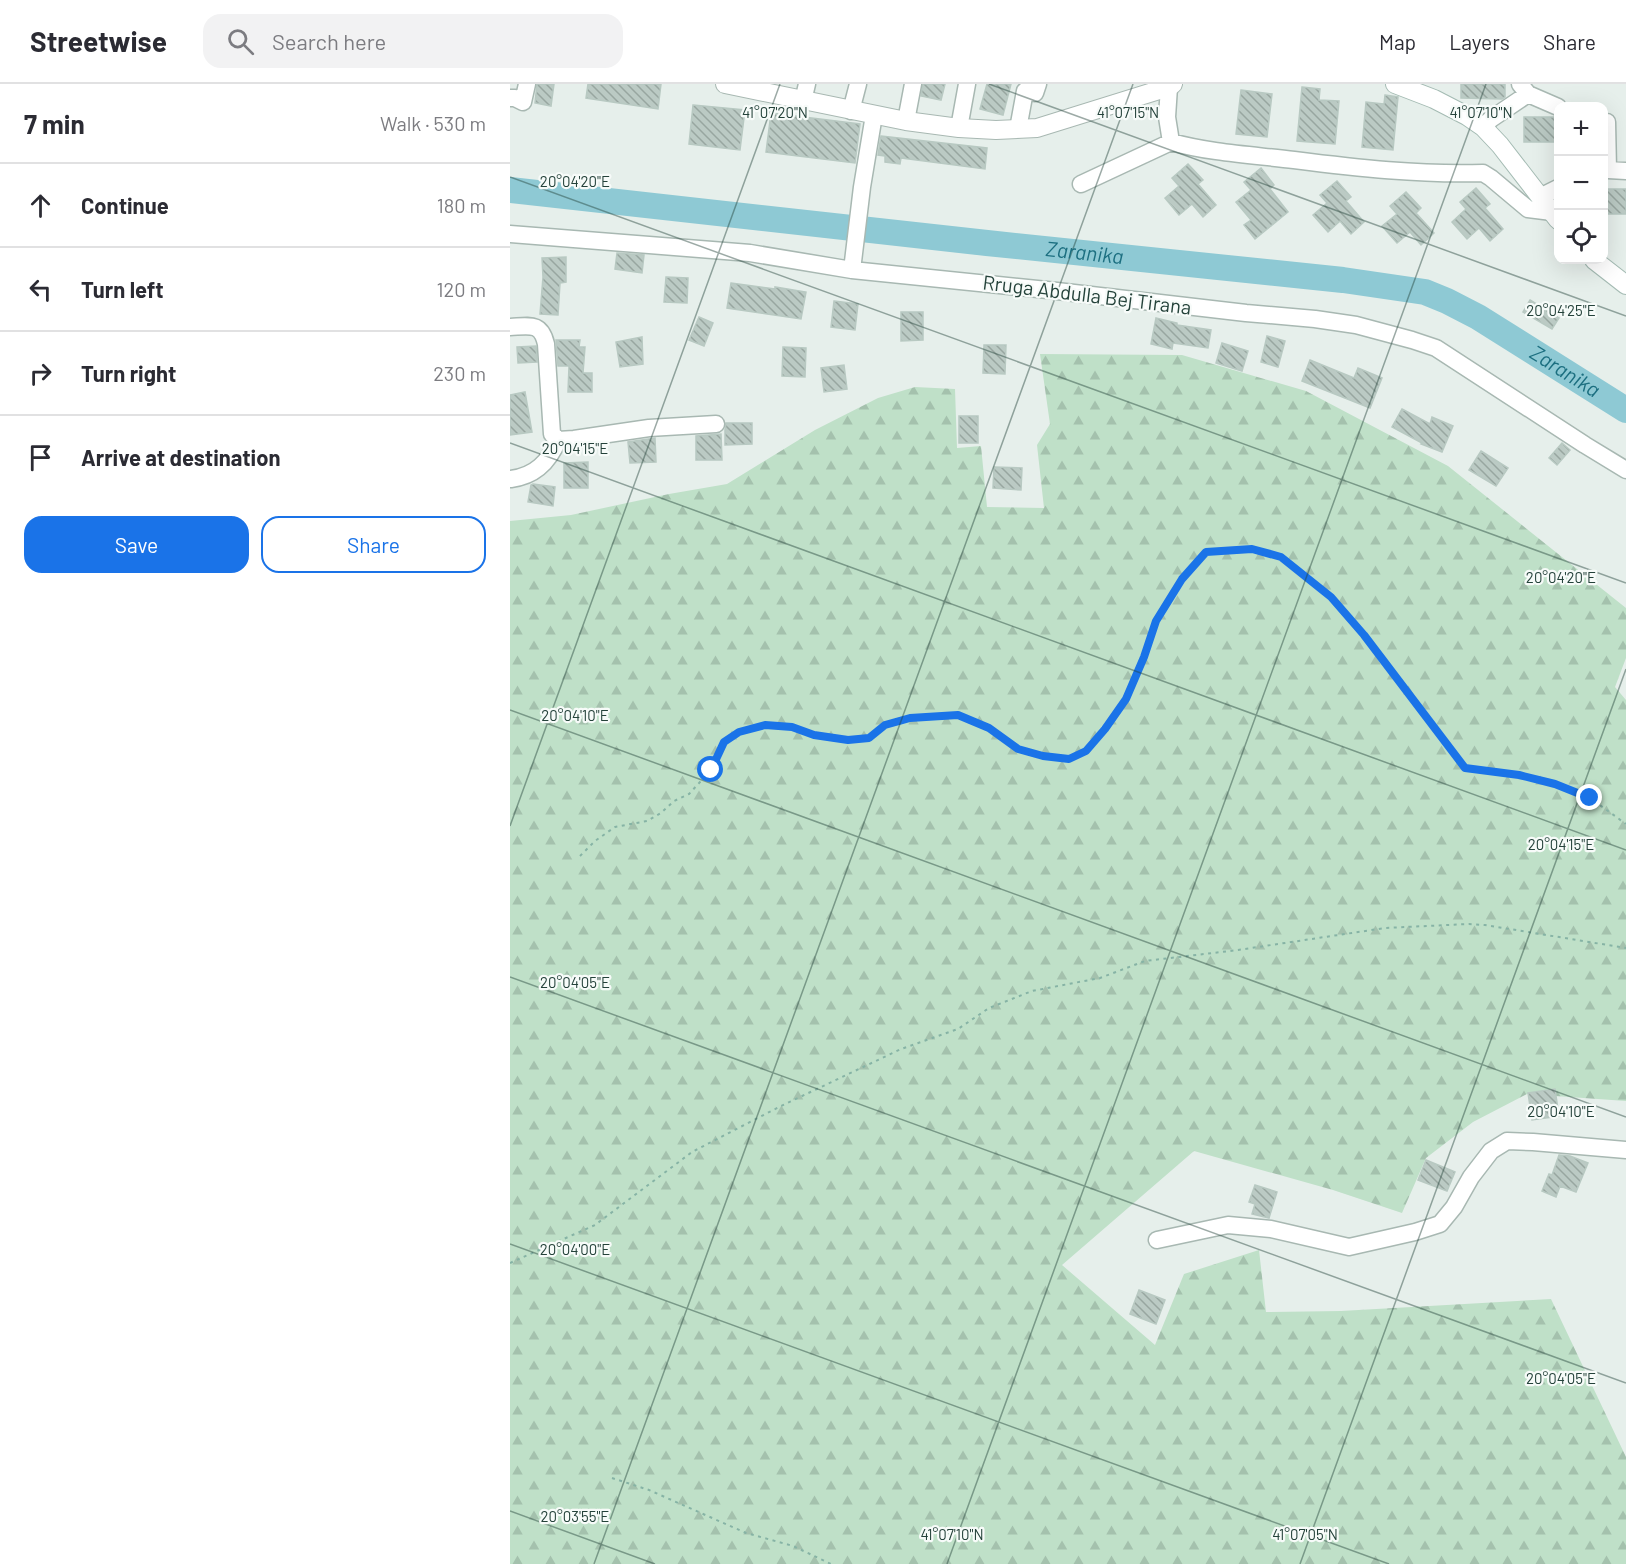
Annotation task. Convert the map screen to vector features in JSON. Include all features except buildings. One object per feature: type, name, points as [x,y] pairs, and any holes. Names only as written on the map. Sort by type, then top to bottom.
[{"type":"street","points":[[510,98],[524,102],[527,84]]},
{"type":"street","points":[[725,84],[805,93],[851,111],[906,121],[959,128],[1018,129],[1037,128],[1171,86],[1167,117],[1171,142]]},
{"type":"street","points":[[851,111],[858,84]]},
{"type":"street","points":[[906,121],[913,84]]},
{"type":"street","points":[[959,128],[968,84]]},
{"type":"street","points":[[1018,129],[1025,91],[1035,93],[1038,84]]},
{"type":"street","points":[[1406,86],[1467,116],[1484,127],[1500,144],[1554,215]]},
{"type":"street","points":[[1484,127],[1524,89],[1554,105]]},
{"type":"street","points":[[852,270],[874,115]]},
{"type":"street","points":[[1081,184],[1171,142],[1198,149],[1370,169],[1483,173],[1528,209],[1554,216]]},
{"type":"street","points":[[1608,171],[1626,171]]},
{"type":"street","points":[[1540,197],[1554,190]]},
{"type":"street","name":"Rruga Abdulla Bej Tirana","points":[[510,234],[750,253],[852,270],[1356,325],[1436,348],[1626,470]]},
{"type":"street","points":[[1599,264],[1626,285]]},
{"type":"street","points":[[510,327],[533,327],[540,329],[543,334],[546,344],[552,434],[558,440],[649,428],[716,424]]},
{"type":"street","points":[[511,479],[524,477],[535,471],[553,453],[558,440]]},
{"type":"street","points":[[1157,1240],[1228,1226],[1271,1229],[1349,1247],[1440,1224],[1491,1151],[1507,1142],[1626,1150]]},
{"type":"path","points":[[580,856],[595,841],[615,827],[647,821],[661,813],[674,801],[689,794],[711,770],[724,742],[739,732],[765,725],[792,727],[814,735],[848,740],[869,738],[885,725],[910,718],[958,715],[989,728],[1018,749],[1043,756],[1069,759],[1086,751],[1126,699],[1156,621],[1182,579],[1206,552],[1252,549],[1281,557],[1331,597],[1364,635],[1465,768],[1519,775],[1555,784],[1590,798],[1626,824]]},
{"type":"path","points":[[510,1263],[595,1225],[692,1152],[779,1107],[901,1049],[958,1029],[989,1008],[1032,991],[1100,978],[1145,961],[1385,928],[1477,925],[1626,948]]},
{"type":"path","points":[[612,1478],[649,1490],[746,1533],[793,1546],[831,1564]]},
{"type":"green space","points":[[1040,354],[1182,355],[1306,391],[1448,466],[1626,608],[1626,658],[1615,687],[1626,700],[1626,1101],[1527,1094],[1473,1122],[1426,1158],[1402,1213],[1333,1190],[1194,1151],[1062,1265],[1155,1345],[1184,1274],[1259,1250],[1266,1312],[1341,1311],[1551,1299],[1626,1457],[1626,1564],[510,1564],[510,521],[571,515],[727,484],[815,430],[878,398],[915,387],[955,389],[957,448],[981,446],[987,507],[1044,508],[1037,445],[1050,424]]},
{"type":"waterway","name":"Zaranika","points":[[510,190],[1343,280],[1425,292],[1478,317],[1626,410]]},
{"type":"route","points":[[711,770],[724,742],[739,732],[765,725],[792,727],[814,735],[848,740],[869,738],[885,725],[910,718],[958,715],[989,728],[1018,749],[1043,756],[1069,759],[1086,751],[1126,699],[1156,621],[1182,579],[1206,552],[1252,549],[1281,557],[1331,597],[1364,635],[1465,768],[1519,775],[1555,784],[1590,798]]}]
